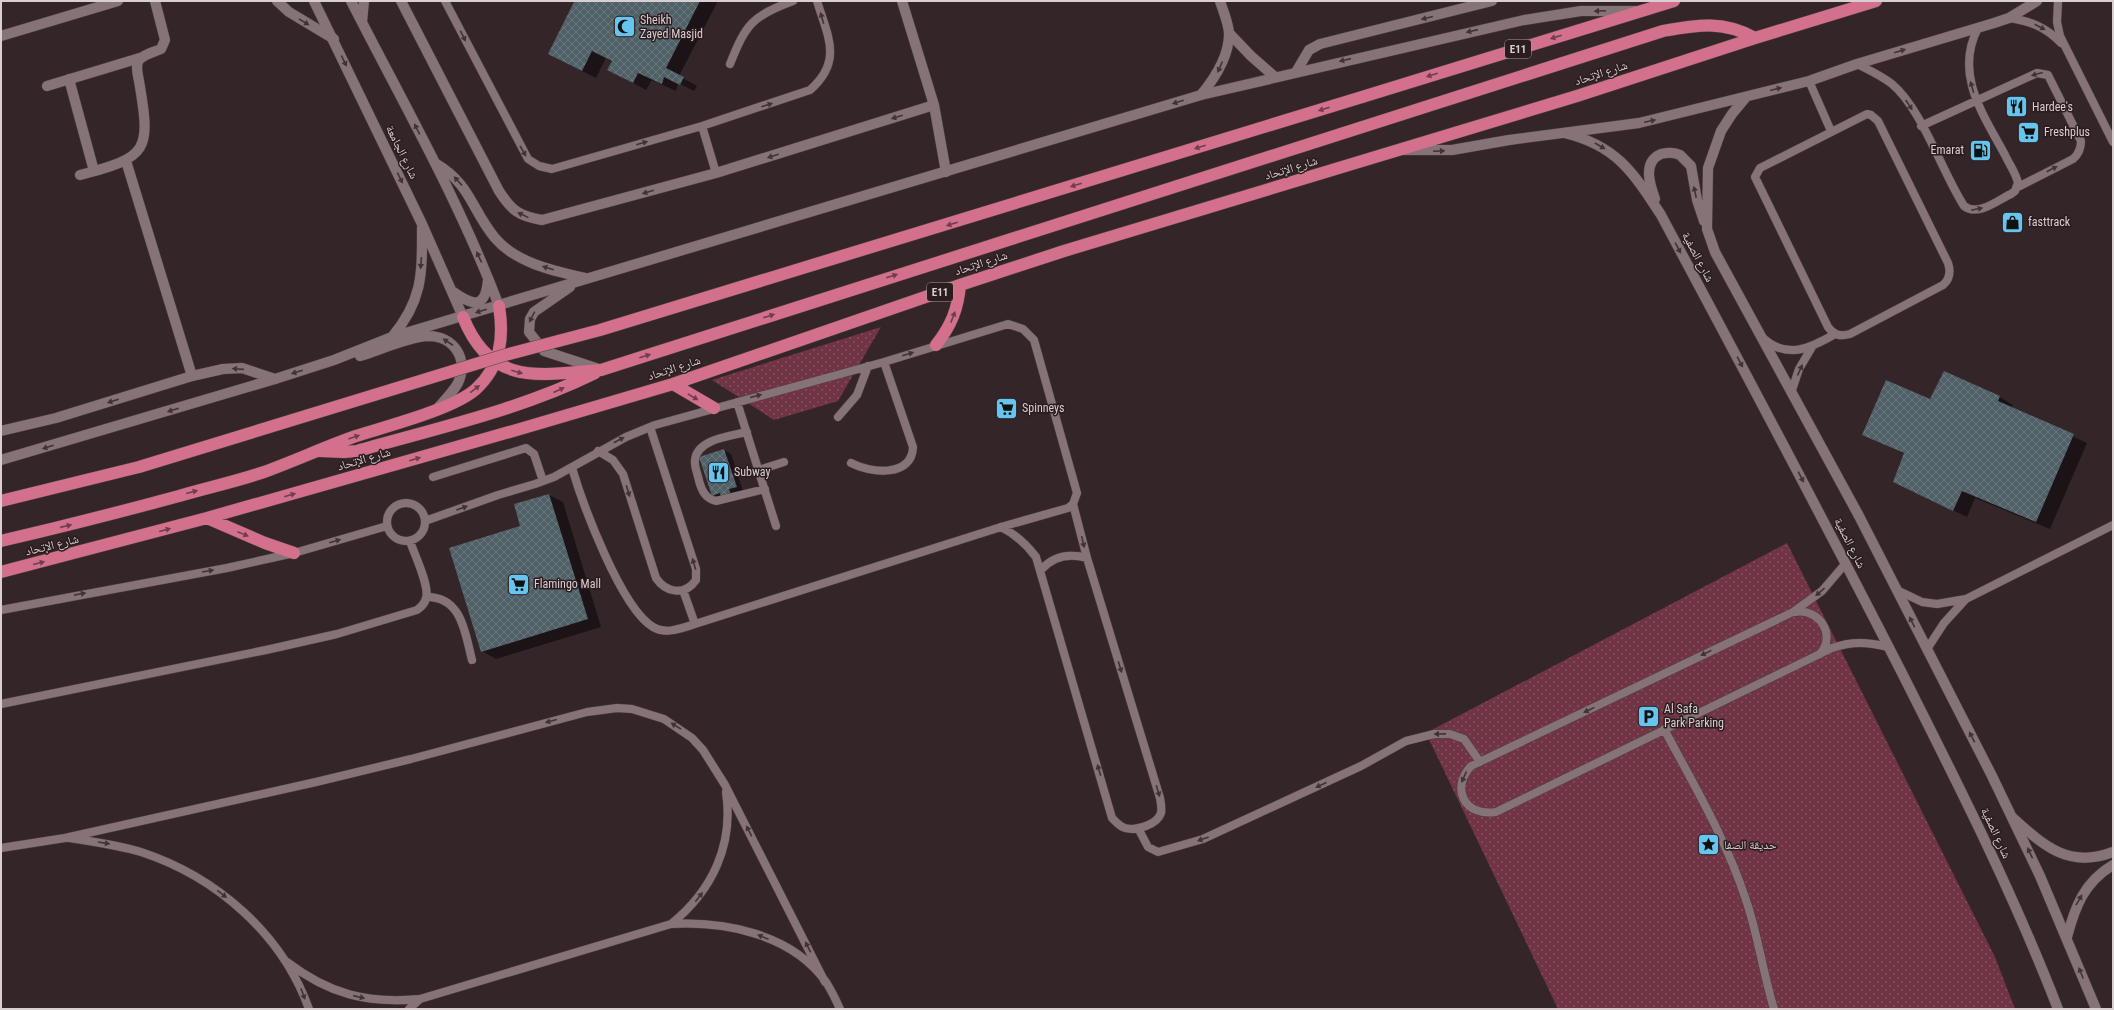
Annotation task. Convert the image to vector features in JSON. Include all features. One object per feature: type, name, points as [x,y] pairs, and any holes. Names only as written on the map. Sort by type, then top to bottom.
[{"type":"highway","name":"E11","points":[[1,501],[139,467],[505,356],[600,330],[1674,1]]},
{"type":"highway","name":"شارع الإتحاد","points":[[1,572],[207,518],[673,384],[960,285],[1064,251],[1577,96],[1755,38],[1876,1]]},
{"type":"highway","points":[[319,451],[357,451],[476,417],[556,391],[601,370],[1663,31],[1684,27],[1727,26],[1742,30],[1755,38]]},
{"type":"highway","points":[[936,345],[946,332],[954,317],[960,285]]},
{"type":"highway","points":[[1,541],[104,517],[260,473],[437,409],[475,390],[487,377],[496,362],[502,340],[502,323],[499,306]]},
{"type":"highway","points":[[463,317],[468,330],[478,346],[496,362],[509,370],[525,374],[541,375],[601,370]]},
{"type":"highway","points":[[673,384],[699,401],[714,408]]},
{"type":"highway","points":[[207,518],[265,543],[294,553]]},
{"type":"main road","points":[[1,36],[118,1]]},
{"type":"main road","points":[[47,86],[143,57],[161,49],[165,40],[155,1]]},
{"type":"main road","points":[[277,1],[289,12],[334,39]]},
{"type":"main road","name":"شارع الجامعة","points":[[314,1],[334,39],[422,224],[463,317]]},
{"type":"main road","name":"شارع الجامعة","points":[[351,1],[435,163],[488,278],[499,306]]},
{"type":"main road","points":[[362,22],[364,1]]},
{"type":"main road","points":[[401,1],[499,191],[509,206],[524,217],[542,220],[560,217],[716,173],[934,105]]},
{"type":"main road","points":[[902,1],[934,105],[946,172]]},
{"type":"main road","points":[[1220,1],[1229,33],[1251,56],[1275,77]]},
{"type":"main road","points":[[1296,72],[1309,50],[1320,44],[1492,1]]},
{"type":"main road","points":[[1400,150],[1452,150],[1509,140],[1639,123],[1809,81],[1857,64],[2008,18],[2038,1]]},
{"type":"main road","points":[[1,460],[276,379],[334,360],[392,337],[1201,95],[1524,20],[1581,11],[1639,11]]},
{"type":"main road","points":[[1201,95],[1212,82],[1220,67],[1229,33]]},
{"type":"main road","points":[[80,175],[126,161],[140,147],[146,128],[137,66],[143,57]]},
{"type":"main road","points":[[69,79],[94,171]]},
{"type":"main road","name":"شارع الصفية","points":[[1746,97],[1732,114],[1713,149],[1708,168],[1707,229],[1716,252],[1758,333],[1859,516],[2013,818],[2067,937],[2096,1009]]},
{"type":"main road","name":"شارع الصفية","points":[[1564,133],[1587,140],[1611,153],[1635,177],[1661,214],[1846,563],[1976,820],[2012,899],[2058,1009]]},
{"type":"main road","points":[[1661,214],[1649,180],[1649,166],[1660,155],[1675,153],[1685,157],[1691,166],[1697,200],[1707,229]]},
{"type":"main road","points":[[126,161],[192,376]]},
{"type":"main road","points":[[435,163],[455,177],[464,187],[495,238],[515,255],[547,268],[586,278]]},
{"type":"main road","points":[[392,337],[402,325],[418,294],[422,260],[422,224]]},
{"type":"main road","points":[[452,290],[471,303],[478,302],[484,298],[487,292],[488,278]]},
{"type":"main road","points":[[586,278],[551,299],[534,312],[530,319],[529,332],[544,351],[601,370]]},
{"type":"main road","points":[[334,360],[358,356],[418,338],[442,338],[454,345],[461,357],[462,371],[458,384],[437,409]]},
{"type":"main road","points":[[1,431],[56,418],[192,376],[233,368],[252,370],[276,379]]},
{"type":"main road","points":[[2013,818],[2049,848],[2069,857],[2094,857],[2113,852]]},
{"type":"main road","points":[[2067,937],[2076,906],[2084,892],[2095,879],[2113,865]]},
{"type":"lane","points":[[445,1],[528,159],[539,166],[552,169],[702,126],[810,90],[822,80],[829,66],[831,50],[817,1]]},
{"type":"lane","points":[[730,64],[747,27],[759,16],[793,1]]},
{"type":"lane","points":[[2058,1],[2057,22],[2065,48],[2113,142]]},
{"type":"lane","points":[[2008,18],[2025,20],[2041,26],[2054,36],[2065,48]]},
{"type":"lane","points":[[1978,28],[1969,49],[1968,60],[1970,80],[1976,101],[2017,179],[2018,187]]},
{"type":"lane","points":[[1857,64],[1892,84],[1902,95],[1921,126],[1961,202],[1968,209],[1978,210],[2011,194],[2018,187],[2077,156],[2081,147],[2078,134],[2050,78],[2045,73],[2037,73],[1921,126]]},
{"type":"lane","points":[[1809,81],[1831,131]]},
{"type":"lane","points":[[1758,333],[1773,345],[1782,348],[1802,350],[1812,347],[1835,334],[1850,334],[1943,285],[1949,277],[1950,273],[1948,263],[1875,117],[1871,114],[1862,115],[1760,168],[1755,177],[1828,327],[1835,334]]},
{"type":"lane","points":[[702,126],[716,173]]},
{"type":"lane","points":[[426,521],[498,495],[543,481],[572,468],[598,451],[650,427],[884,362],[1008,324],[1023,328],[1029,334],[1036,348],[1075,481],[1077,493],[1073,504],[1068,508],[1001,527],[695,624],[667,631],[654,628],[641,618],[630,602],[600,543],[583,503],[572,468]]},
{"type":"lane","points":[[1791,393],[1799,369],[1812,347]]},
{"type":"lane","points":[[850,463],[867,470],[884,471],[904,466],[913,454],[913,447],[884,362]]},
{"type":"lane","points":[[838,417],[857,395],[868,366]]},
{"type":"lane","points":[[737,402],[776,526]]},
{"type":"lane","points":[[598,451],[613,460],[623,474],[656,578],[660,584],[671,591],[683,590],[693,585],[697,575],[650,427]]},
{"type":"lane","points":[[747,432],[709,443],[699,449],[695,461],[702,489],[710,499],[716,501],[765,489]]},
{"type":"lane","points":[[433,477],[526,448],[534,454],[543,481]]},
{"type":"lane","points":[[759,470],[784,462]]},
{"type":"lane","points":[[404,503],[416,505],[424,515],[426,521],[421,534],[410,541],[398,540],[393,536],[387,526],[387,520],[392,508],[404,503]]},
{"type":"lane","points":[[1001,527],[1011,532],[1029,547],[1036,557],[1041,570],[1112,818],[1118,825],[1126,828],[1138,828],[1156,820],[1160,814],[1160,798],[1087,558],[1073,504]]},
{"type":"lane","points":[[1896,590],[1922,602],[1937,604],[1966,599],[2113,525]]},
{"type":"lane","points":[[1,610],[227,568],[294,553],[387,526]]},
{"type":"lane","points":[[1,704],[337,634],[417,610],[423,605],[427,597],[427,589],[410,541]]},
{"type":"lane","points":[[1041,570],[1052,560],[1061,557],[1078,556],[1087,558]]},
{"type":"lane","points":[[1846,563],[1822,591],[1793,612],[1471,766],[1465,772],[1461,781],[1461,790],[1464,799],[1470,807],[1478,811],[1487,813],[1496,812],[1819,654],[1846,644],[1860,642],[1888,647]]},
{"type":"lane","points":[[683,590],[695,624]]},
{"type":"lane","points":[[427,597],[440,598],[457,611],[472,660]]},
{"type":"lane","points":[[1927,649],[1944,623],[1966,599]]},
{"type":"lane","points":[[1793,612],[1810,612],[1823,623],[1827,640],[1825,648],[1819,654]]},
{"type":"lane","points":[[1,848],[65,838],[411,759],[602,709],[617,708],[648,713],[679,727],[703,750],[725,785],[840,1009]]},
{"type":"lane","points":[[1664,729],[1722,840],[1735,870],[1755,931],[1774,1009]]},
{"type":"lane","points":[[1138,828],[1148,847],[1158,852],[1203,839],[1361,766],[1406,741],[1434,734],[1450,734],[1464,739],[1480,762]]},
{"type":"lane","points":[[671,924],[686,912],[699,897],[719,863],[728,824],[728,805],[725,785]]},
{"type":"lane","points":[[65,838],[115,845],[141,852],[190,874],[234,904],[254,922],[287,962],[300,985],[309,1009]]},
{"type":"lane","points":[[287,962],[321,984],[359,998],[379,1001],[420,999],[671,924],[711,924],[750,932],[790,951],[808,963],[825,982]]},
{"type":"lane","points":[[410,1009],[420,999]]},
{"type":"shaded area","points":[[881,327],[838,401],[774,420],[712,380]]},
{"type":"shaded area","name":"حديقة الصفا","points":[[1787,543],[1995,957],[2015,1009],[1558,1009],[1426,733]]},
{"type":"building","name":"Sheikh Zayed Masjid","points":[[571,1],[700,1],[666,68],[684,77],[680,85],[664,77],[662,84],[638,73],[633,83],[607,70],[612,61],[592,51],[582,71],[548,54],[574,2]]},
{"type":"building","points":[[1944,371],[2000,396],[1998,401],[2074,434],[2036,522],[1962,491],[1953,511],[1893,482],[1904,453],[1862,435],[1886,380],[1930,399]]},
{"type":"building","name":"Subway","points":[[724,449],[737,487],[729,489],[731,495],[721,498],[720,493],[712,496],[699,457]]},
{"type":"building","name":"Flamingo Mall","points":[[549,494],[588,619],[481,652],[449,548],[520,526],[514,504]]},
{"type":"place","name":"Sheikh Zayed Masjid","points":[[624,27]]},
{"type":"place","name":"Hardee's","points":[[2016,107]]},
{"type":"place","name":"Freshplus","points":[[2029,132]]},
{"type":"place","name":"Emarat","points":[[1980,150]]},
{"type":"place","name":"fasttrack","points":[[2013,222]]},
{"type":"place","name":"Spinneys","points":[[1006,408]]},
{"type":"place","name":"Subway","points":[[718,472]]},
{"type":"place","name":"Flamingo Mall","points":[[519,584]]},
{"type":"place","name":"Al Safa Park Parking","points":[[1649,716]]},
{"type":"place","name":"حديقة الصفا","points":[[1709,845]]}]
